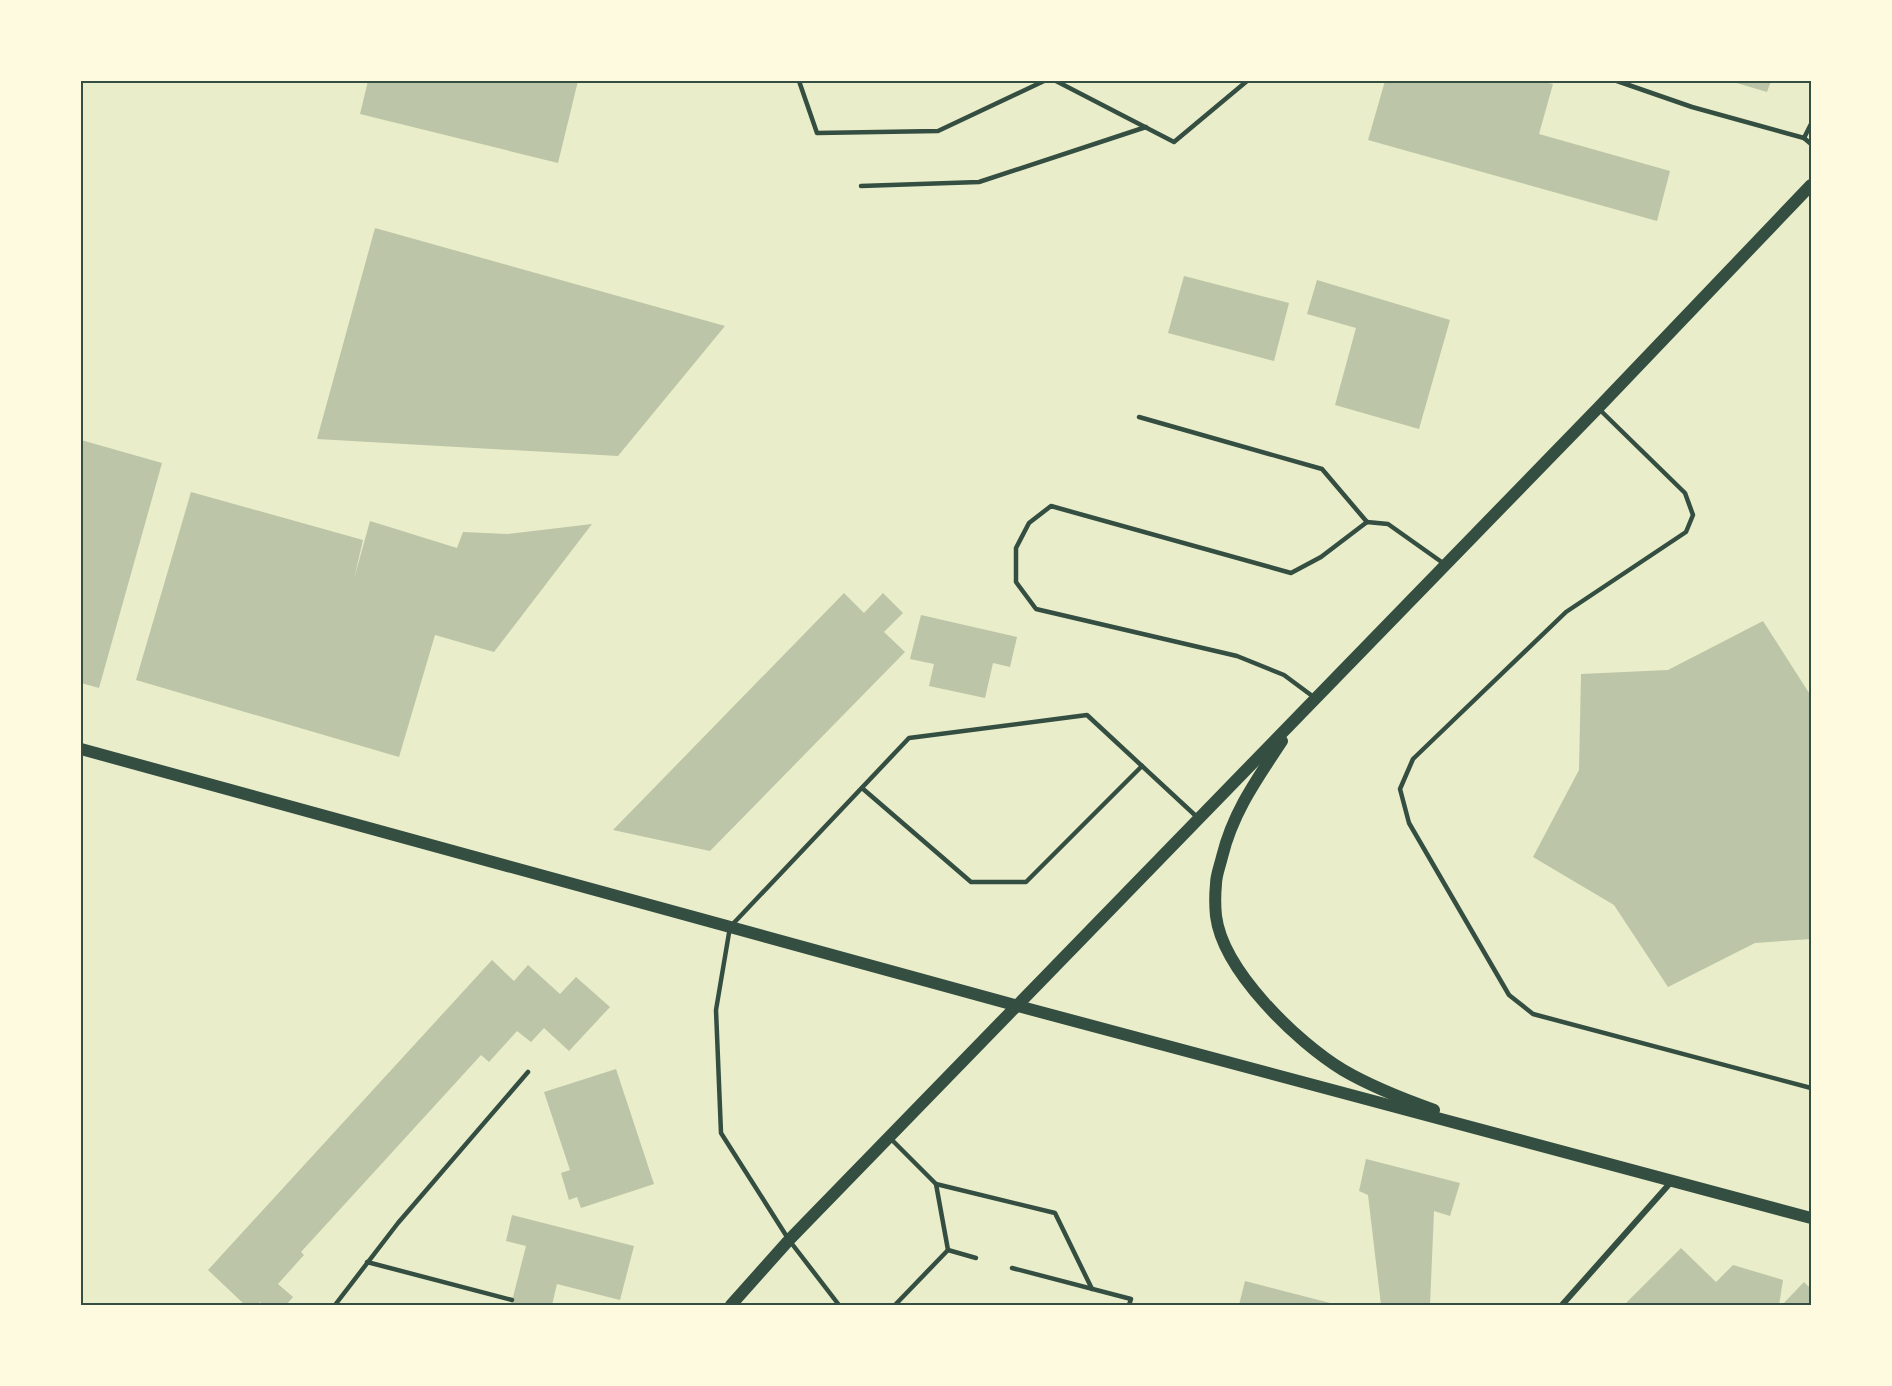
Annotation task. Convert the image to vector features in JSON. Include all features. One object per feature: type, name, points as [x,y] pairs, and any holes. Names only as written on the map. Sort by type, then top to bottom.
[{"type":"main road","points":[[731,1305],[789,1240],[1446,565],[1811,185]]},
{"type":"main road","points":[[1301,714],[1248,791],[1228,834],[1216,881],[1216,916],[1227,949],[1255,991],[1279,1018],[1305,1042],[1342,1069],[1388,1093],[1526,1142]]},
{"type":"main road","points":[[81,749],[1018,1006],[1811,1218]]},
{"type":"street","points":[[1562,1305],[1672,1181]]},
{"type":"lane","points":[[799,81],[817,133],[938,131],[1044,81]]},
{"type":"lane","points":[[1056,81],[1174,141],[1247,81]]},
{"type":"lane","points":[[1617,81],[1692,107],[1804,138],[1811,144]]},
{"type":"lane","points":[[1804,138],[1811,124]]},
{"type":"lane","points":[[861,186],[979,182],[1146,127]]},
{"type":"lane","points":[[1598,408],[1685,493],[1693,515],[1686,532],[1566,612],[1413,759],[1400,789],[1409,823],[1509,995],[1533,1014],[1811,1088]]},
{"type":"lane","points":[[1139,417],[1322,469],[1367,522]]},
{"type":"lane","points":[[1316,699],[1284,675],[1237,656],[1036,609],[1016,582],[1016,548],[1029,523],[1052,506],[1291,573],[1321,557],[1367,522],[1388,524],[1446,565]]},
{"type":"lane","points":[[839,1305],[789,1240],[721,1133],[716,1010],[730,927],[909,738],[1087,716],[1199,819]]},
{"type":"lane","points":[[862,788],[971,882],[1026,882],[1142,766]]},
{"type":"lane","points":[[335,1305],[398,1223],[528,1072]]},
{"type":"lane","points":[[889,1137],[936,1184],[1056,1213],[1092,1289]]},
{"type":"lane","points":[[936,1184],[948,1250]]},
{"type":"lane","points":[[948,1250],[976,1258]]},
{"type":"lane","points":[[895,1305],[948,1250]]},
{"type":"lane","points":[[367,1262],[512,1300]]},
{"type":"lane","points":[[1012,1268],[1131,1299],[1129,1305]]},
{"type":"building","points":[[368,81],[578,81],[558,163],[360,114]]},
{"type":"building","points":[[1385,81],[1541,81],[1553,84],[1539,134],[1670,171],[1657,221],[1368,140]]},
{"type":"building","points":[[1730,81],[1771,81],[1767,92]]},
{"type":"building","points":[[375,228],[725,326],[618,456],[317,439]]},
{"type":"building","points":[[1184,276],[1289,303],[1274,361],[1168,333]]},
{"type":"building","points":[[1317,280],[1450,320],[1419,429],[1335,405],[1356,328],[1307,314]]},
{"type":"building","points":[[81,440],[162,463],[99,688],[81,683]]},
{"type":"building","points":[[191,492],[363,540],[354,579],[370,521],[457,548],[463,532],[507,534],[592,524],[494,652],[435,635],[399,757],[136,680]]},
{"type":"building","points":[[844,593],[864,613],[883,593],[903,613],[884,632],[905,652],[710,851],[613,830]]},
{"type":"building","points":[[921,615],[1017,637],[1010,667],[993,663],[985,698],[929,686],[934,664],[910,659]]},
{"type":"building","points":[[1763,621],[1811,696],[1811,939],[1755,943],[1668,987],[1614,905],[1533,857],[1579,770],[1581,674],[1668,670]]},
{"type":"building","points":[[492,960],[514,981],[528,965],[560,994],[576,977],[610,1007],[569,1051],[544,1028],[531,1042],[517,1031],[489,1062],[481,1055],[301,1252],[304,1255],[278,1284],[293,1297],[286,1305],[263,1305],[260,1302],[257,1305],[245,1305],[208,1270]]},
{"type":"building","points":[[616,1069],[654,1184],[581,1208],[577,1197],[569,1200],[561,1173],[570,1170],[544,1092]]},
{"type":"building","points":[[1366,1159],[1460,1183],[1450,1216],[1434,1211],[1430,1305],[1381,1305],[1368,1195],[1359,1191]]},
{"type":"building","points":[[512,1215],[634,1246],[620,1300],[557,1284],[552,1305],[511,1305],[526,1246],[506,1241]]},
{"type":"building","points":[[1681,1248],[1716,1282],[1733,1265],[1783,1280],[1779,1305],[1624,1305]]},
{"type":"building","points":[[1245,1281],[1334,1304],[1334,1305],[1239,1305]]},
{"type":"building","points":[[1804,1282],[1811,1289],[1811,1305],[1782,1305]]}]
